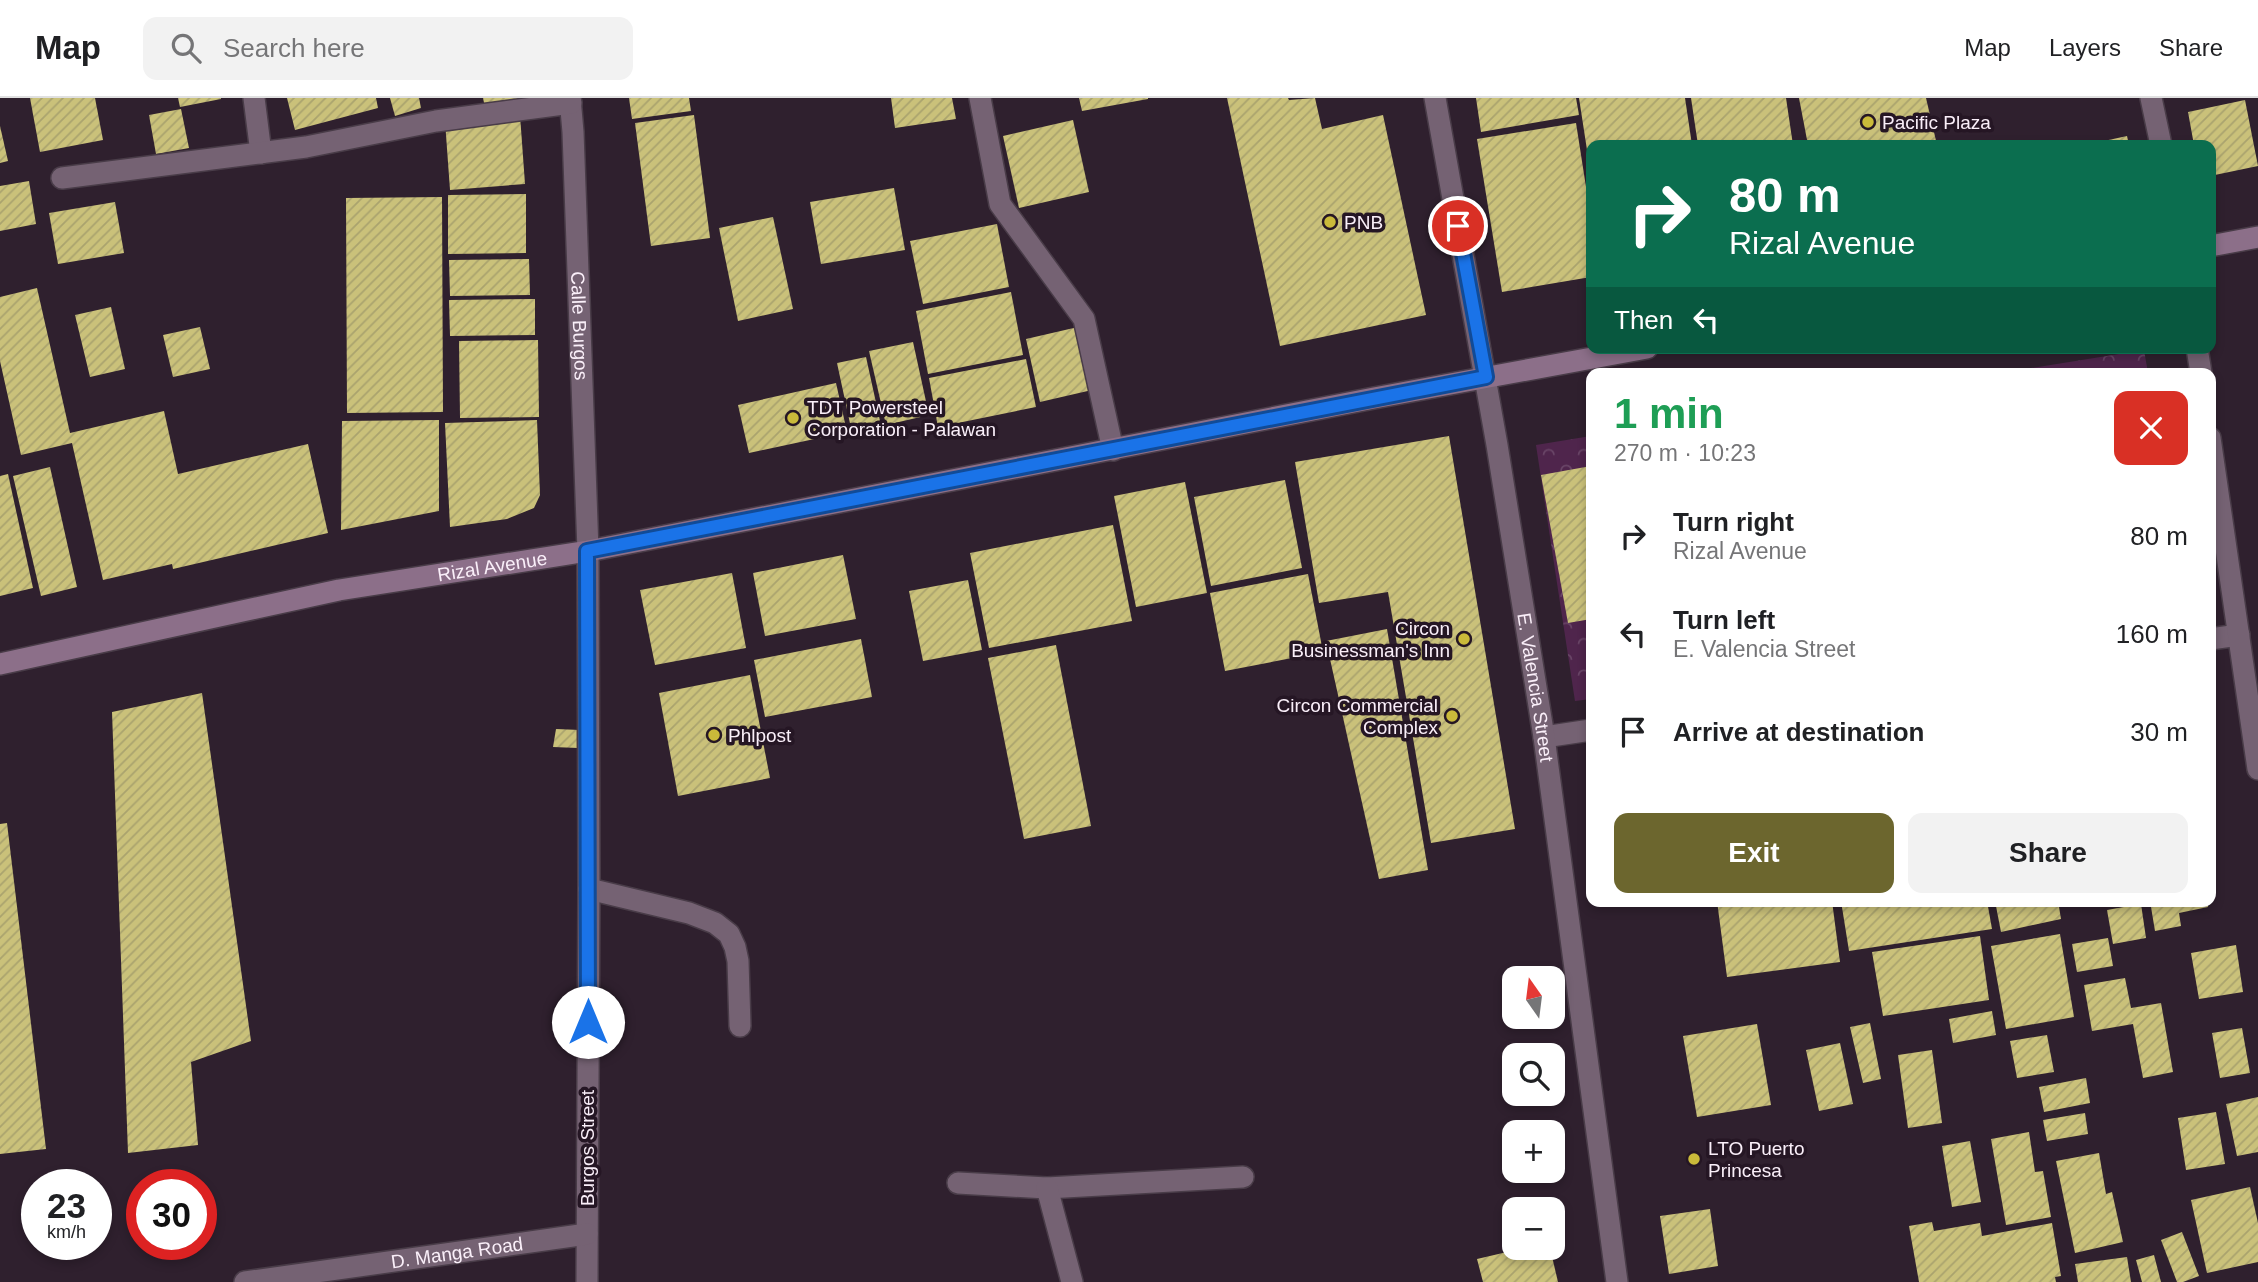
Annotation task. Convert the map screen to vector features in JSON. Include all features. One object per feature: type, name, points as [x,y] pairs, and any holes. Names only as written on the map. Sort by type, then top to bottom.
[{"type":"main road","points":[[2216,245],[2258,237]]},
{"type":"main road","name":"Rizal Avenue","points":[[0,664],[339,590],[587,551],[1614,354]]},
{"type":"street","points":[[254,98],[261,153]]},
{"type":"street","points":[[980,98],[1000,204],[1084,320],[1113,450]]},
{"type":"street","name":"E. Valencia Street","points":[[1435,98],[1486,377],[1544,737],[1617,1282]]},
{"type":"street","points":[[2151,98],[2160,140]]},
{"type":"street","points":[[62,178],[306,147],[436,121],[570,101]]},
{"type":"street","name":"Calle Burgos","points":[[570,101],[587,551]]},
{"type":"street","points":[[2216,479],[2258,769]]},
{"type":"street","name":"Burgos Street","points":[[587,551],[587,1282]]},
{"type":"street","points":[[2216,638],[2239,635]]},
{"type":"street","points":[[1544,737],[1586,731]]},
{"type":"street","points":[[589,889],[689,913],[715,923],[729,934],[738,961],[740,1026]]},
{"type":"street","points":[[958,1183],[1047,1188],[1242,1177]]},
{"type":"street","points":[[1047,1188],[1072,1282]]},
{"type":"street","name":"D. Manga Road","points":[[245,1282],[587,1234]]},
{"type":"green space","points":[[2119,354],[2145,354],[2147,368],[2031,368]]},
{"type":"green space","points":[[1586,437],[1586,700],[1575,701],[1536,445]]},
{"type":"building","points":[[30,98],[95,98],[103,140],[40,152]]},
{"type":"building","points":[[178,98],[221,98],[221,99],[180,107]]},
{"type":"building","points":[[287,98],[376,98],[378,108],[295,130]]},
{"type":"building","points":[[390,98],[419,98],[421,108],[395,116]]},
{"type":"building","points":[[483,98],[528,98],[529,101],[486,112]]},
{"type":"building","points":[[629,98],[689,98],[691,111],[632,119]]},
{"type":"building","points":[[891,98],[952,98],[956,119],[895,128]]},
{"type":"building","points":[[1079,98],[1148,98],[1148,99],[1082,111]]},
{"type":"building","name":"PNB","points":[[1227,98],[1315,98],[1322,129],[1383,115],[1426,315],[1280,346]]},
{"type":"building","points":[[1476,98],[1576,98],[1579,115],[1481,132]]},
{"type":"building","points":[[1579,98],[1685,98],[1691,140],[1586,140],[1586,144]]},
{"type":"building","points":[[1691,98],[1786,98],[1792,140],[1697,140]]},
{"type":"building","name":"Pacific Plaza","points":[[1799,98],[1926,98],[1936,140],[1807,140]]},
{"type":"building","points":[[2245,100],[2258,166],[2216,175],[2216,140],[2193,140],[2188,112]]},
{"type":"building","points":[[181,109],[189,148],[156,154],[149,115]]},
{"type":"building","points":[[520,115],[525,184],[450,190],[445,121]]},
{"type":"building","points":[[694,115],[710,238],[651,246],[635,123]]},
{"type":"building","points":[[1073,120],[1089,192],[1019,208],[1003,136]]},
{"type":"building","points":[[1576,123],[1586,187],[1586,278],[1502,292],[1477,139]]},
{"type":"building","points":[[0,126],[8,161],[0,163]]},
{"type":"building","points":[[2127,136],[2128,140],[2108,140]]},
{"type":"building","points":[[29,181],[36,224],[0,231],[0,186]]},
{"type":"building","points":[[894,188],[905,250],[821,264],[810,202]]},
{"type":"building","points":[[526,194],[526,253],[448,254],[448,195]]},
{"type":"building","points":[[442,197],[443,412],[347,413],[346,198]]},
{"type":"building","points":[[115,202],[124,253],[58,264],[49,213]]},
{"type":"building","points":[[773,217],[793,309],[738,321],[719,228]]},
{"type":"building","points":[[997,224],[1009,287],[923,304],[910,241]]},
{"type":"building","points":[[529,259],[530,295],[450,296],[449,260]]},
{"type":"building","points":[[37,288],[70,433],[164,411],[178,474],[308,444],[328,533],[173,569],[172,564],[103,580],[72,443],[21,455],[0,361],[0,297]]},
{"type":"building","points":[[1011,292],[1023,355],[928,374],[916,311]]},
{"type":"building","points":[[535,299],[535,335],[450,336],[449,300]]},
{"type":"building","points":[[111,307],[125,369],[90,377],[75,315]]},
{"type":"building","points":[[200,327],[210,369],[173,377],[163,335]]},
{"type":"building","points":[[1078,327],[1092,390],[1040,402],[1026,339]]},
{"type":"building","points":[[538,340],[539,417],[460,418],[459,341]]},
{"type":"building","points":[[913,342],[929,415],[886,425],[869,351]]},
{"type":"building","points":[[866,357],[880,421],[851,428],[837,363]]},
{"type":"building","points":[[1026,359],[1036,407],[938,427],[929,378]]},
{"type":"building","name":"TDT Powersteel Corporation - Palawan","points":[[836,383],[847,432],[749,453],[738,405]]},
{"type":"building","points":[[439,420],[439,511],[341,530],[342,421]]},
{"type":"building","points":[[537,420],[540,495],[534,508],[507,519],[450,527],[445,423]]},
{"type":"building","name":"Circon Commercial Complex","points":[[1449,436],[1515,829],[1431,843],[1388,592],[1319,603],[1295,462]]},
{"type":"building","points":[[50,467],[77,587],[41,596],[13,476]]},
{"type":"building","points":[[1586,467],[1586,620],[1568,623],[1541,475]]},
{"type":"building","points":[[8,474],[33,588],[0,596],[0,476]]},
{"type":"building","points":[[1285,480],[1302,568],[1211,586],[1194,497]]},
{"type":"building","points":[[1185,482],[1207,593],[1136,607],[1114,496]]},
{"type":"building","points":[[1113,525],[1132,621],[989,648],[970,553]]},
{"type":"building","points":[[843,555],[856,619],[765,636],[753,573]]},
{"type":"building","points":[[732,573],[746,648],[655,665],[640,590]]},
{"type":"building","points":[[1308,574],[1323,652],[1225,671],[1210,593]]},
{"type":"building","points":[[968,580],[982,650],[923,661],[909,591]]},
{"type":"building","points":[[1387,629],[1428,870],[1379,879],[1326,641]]},
{"type":"building","points":[[861,639],[872,697],[765,717],[754,660]]},
{"type":"building","points":[[1056,645],[1091,826],[1024,839],[988,658]]},
{"type":"building","name":"Phlpost","points":[[750,675],[770,778],[678,796],[659,693]]},
{"type":"building","points":[[202,693],[251,1041],[191,1062],[198,1145],[128,1153],[112,712]]},
{"type":"building","points":[[556,729],[580,730],[578,748],[553,747]]},
{"type":"building","points":[[7,823],[46,1149],[0,1154],[0,824]]},
{"type":"building","points":[[1718,907],[1833,907],[1840,962],[1727,977]]},
{"type":"building","points":[[1842,907],[1988,907],[1992,929],[1849,951]]},
{"type":"building","points":[[1996,907],[2059,907],[2061,919],[2001,932]]},
{"type":"building","points":[[2141,907],[2146,938],[2113,944],[2107,910]]},
{"type":"building","points":[[2151,907],[2208,907],[2179,913],[2181,926],[2155,931]]},
{"type":"building","points":[[2060,934],[2074,1017],[2006,1029],[1991,946]]},
{"type":"building","points":[[1980,936],[1989,1000],[1883,1016],[1872,952]]},
{"type":"building","points":[[2108,938],[2113,966],[2077,972],[2072,944]]},
{"type":"building","points":[[2236,945],[2243,992],[2199,999],[2191,953]]},
{"type":"building","points":[[2125,978],[2131,1008],[2161,1003],[2173,1072],[2143,1078],[2133,1024],[2092,1031],[2084,985]]},
{"type":"building","points":[[1992,1011],[1996,1035],[1953,1043],[1949,1019]]},
{"type":"building","points":[[1870,1023],[1881,1079],[1863,1083],[1850,1027]]},
{"type":"building","points":[[1757,1024],[1771,1105],[1697,1117],[1683,1036]]},
{"type":"building","points":[[2242,1028],[2250,1073],[2220,1078],[2212,1033]]},
{"type":"building","points":[[2047,1035],[2054,1072],[2017,1078],[2010,1041]]},
{"type":"building","points":[[1840,1043],[1853,1104],[1819,1111],[1806,1050]]},
{"type":"building","points":[[1932,1050],[1942,1123],[1908,1128],[1898,1055]]},
{"type":"building","points":[[2086,1078],[2090,1103],[2044,1112],[2039,1087]]},
{"type":"building","points":[[2258,1097],[2258,1152],[2237,1156],[2226,1104]]},
{"type":"building","points":[[2216,1112],[2225,1164],[2186,1170],[2178,1118]]},
{"type":"building","points":[[2085,1113],[2088,1134],[2047,1141],[2043,1120]]},
{"type":"building","points":[[2029,1132],[2035,1172],[2043,1171],[2051,1217],[2006,1225],[1991,1139]]},
{"type":"building","points":[[1970,1141],[1981,1202],[1952,1207],[1942,1146]]},
{"type":"building","points":[[2099,1153],[2106,1194],[2112,1192],[2123,1242],[2075,1253],[2056,1161]]},
{"type":"building","points":[[2250,1187],[2258,1223],[2258,1262],[2207,1273],[2191,1200]]},
{"type":"building","points":[[1710,1209],[1718,1266],[1669,1274],[1660,1216]]},
{"type":"building","points":[[1932,1222],[1934,1231],[1980,1223],[1982,1236],[2052,1223],[2061,1276],[2055,1277],[2056,1282],[1919,1282],[1909,1226]]},
{"type":"building","points":[[2182,1232],[2199,1276],[2177,1282],[2161,1240]]},
{"type":"building","points":[[1502,1253],[1502,1260],[1553,1260],[1558,1282],[1483,1282],[1477,1259]]},
{"type":"building","points":[[2154,1255],[2161,1282],[2142,1282],[2136,1260]]},
{"type":"building","points":[[2127,1257],[2131,1282],[2078,1282],[2075,1264]]},
{"type":"place","name":"Pacific Plaza","points":[[1868,122]]},
{"type":"place","name":"PNB","points":[[1330,222]]},
{"type":"place","name":"TDT Powersteel Corporation - Palawan","points":[[793,418]]},
{"type":"place","name":"Circon Businessman's Inn","points":[[1464,639]]},
{"type":"place","name":"Circon Commercial Complex","points":[[1452,716]]},
{"type":"place","name":"Phlpost","points":[[714,735]]},
{"type":"place","name":"LTO Puerto Princesa","points":[[1694,1159]]},
{"type":"route","points":[[588,1022],[587,551],[1486,377],[1458,226]]}]
